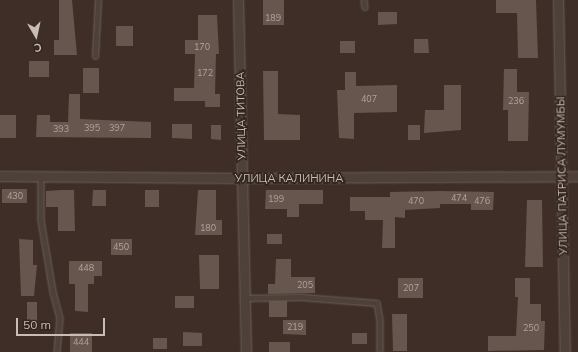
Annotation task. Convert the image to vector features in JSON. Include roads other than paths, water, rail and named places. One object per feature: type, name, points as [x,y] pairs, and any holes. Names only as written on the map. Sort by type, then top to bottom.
[{"type":"street","name":"УЛИЦА ТИТОВА","points":[[238,0],[246,352]]},
{"type":"street","name":"УЛИЦА ПАТРИСА ЛУМУМБЫ","points":[[558,0],[565,352]]},
{"type":"street","name":"УЛИЦА КАЛИНИНА","points":[[0,176],[242,178],[578,176]]},
{"type":"lane","points":[[95,56],[98,0]]},
{"type":"lane","points":[[364,0],[365,7]]},
{"type":"lane","points":[[41,176],[42,220],[52,285],[60,318],[57,352]]},
{"type":"lane","points":[[245,298],[302,297],[369,301],[377,303],[380,320],[380,350]]}]
